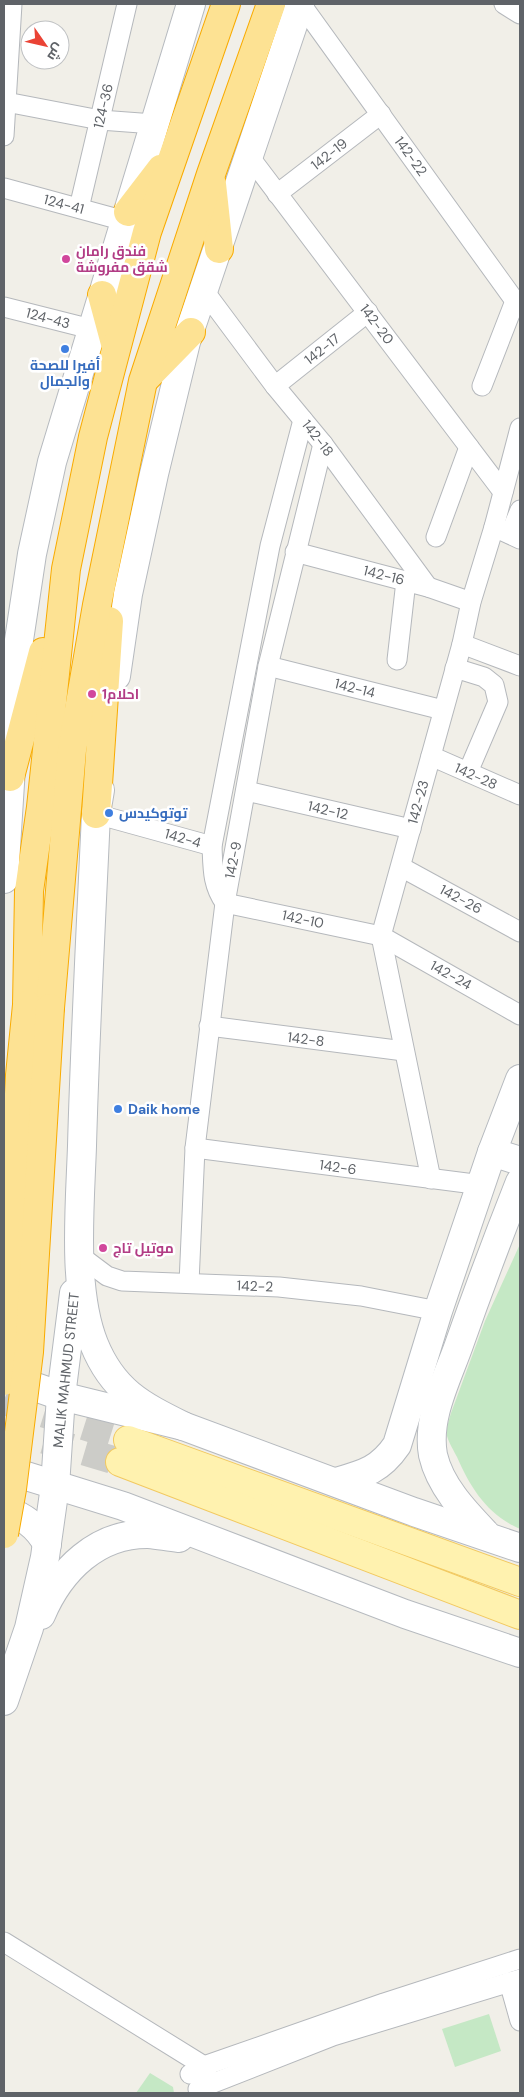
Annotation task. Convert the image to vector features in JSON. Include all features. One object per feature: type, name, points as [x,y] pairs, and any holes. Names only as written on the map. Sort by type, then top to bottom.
[{"type":"highway","points":[[10,777],[66,569],[93,436],[146,232],[226,4]]},
{"type":"highway","points":[[4,1381],[20,1075],[38,1006],[72,750],[84,677],[143,381],[211,174],[271,4]]},
{"type":"highway","points":[[126,216],[176,150]]},
{"type":"highway","points":[[211,174],[219,249]]},
{"type":"highway","points":[[102,295],[116,347]]},
{"type":"highway","points":[[143,381],[191,332]]},
{"type":"highway","points":[[96,814],[117,511]]},
{"type":"highway","points":[[4,1534],[12,1489],[29,1352],[38,1006],[29,891],[41,807],[66,569]]},
{"type":"main road","points":[[4,879],[10,777],[11,640],[52,462],[191,4]]},
{"type":"main road","points":[[183,1426],[140,1404],[119,1385],[108,1371],[94,1346],[86,1321],[79,1255],[87,1005],[96,814],[128,594],[154,474],[186,342],[219,249],[300,4]]},
{"type":"main road","points":[[336,1482],[374,1470],[387,1459],[397,1445],[438,1311],[492,1152],[519,1087]]},
{"type":"main road","points":[[492,1152],[520,1161]]},
{"type":"main road","points":[[487,1535],[461,1508],[450,1493],[436,1465],[432,1433],[436,1412],[478,1290],[520,1182]]},
{"type":"main road","name":"MALIK MAHMUD STREET","points":[[4,1701],[29,1628],[47,1544],[55,1486],[61,1396],[79,1255]]},
{"type":"main road","points":[[4,1328],[20,1332],[46,1329],[60,1324],[71,1314]]},
{"type":"main road","points":[[4,1376],[61,1396],[183,1426],[414,1512],[487,1535],[520,1548]]},
{"type":"main road","points":[[520,1582],[124,1451],[520,1615]]},
{"type":"main road","points":[[4,1469],[123,1506],[405,1614],[520,1653]]},
{"type":"main road","points":[[4,1509],[30,1522],[47,1544]]},
{"type":"main road","points":[[4,1706],[43,1609],[54,1589],[68,1570],[85,1554],[116,1539],[150,1534],[224,1544]]},
{"type":"street","points":[[4,136],[12,4]]},
{"type":"street","name":"124-36","points":[[79,208],[127,4]]},
{"type":"street","name":"142-22","points":[[300,4],[518,305]]},
{"type":"street","points":[[504,4],[520,14]]},
{"type":"street","points":[[6,102],[100,120],[154,124]]},
{"type":"street","name":"142-19","points":[[277,194],[381,114]]},
{"type":"street","name":"142-20","points":[[249,156],[503,492]]},
{"type":"street","name":"124-41","points":[[4,188],[79,208],[126,216]]},
{"type":"street","name":"142-18","points":[[204,292],[275,386],[323,444],[428,587]]},
{"type":"street","points":[[482,386],[518,305]]},
{"type":"street","name":"124-43","points":[[4,307],[92,330]]},
{"type":"street","name":"142-17","points":[[275,386],[368,312]]},
{"type":"street","points":[[225,903],[217,891],[213,879],[212,846],[270,546],[303,420]]},
{"type":"street","name":"142-23","points":[[431,1180],[381,936],[462,644],[471,602],[508,533],[503,492],[520,428]]},
{"type":"street","name":"142-9","points":[[188,1284],[195,1148],[225,903],[268,666],[323,444]]},
{"type":"street","points":[[436,537],[469,447]]},
{"type":"street","points":[[508,533],[520,510]]},
{"type":"street","name":"142-16","points":[[295,552],[428,587],[471,602]]},
{"type":"street","points":[[397,660],[406,581]]},
{"type":"street","points":[[462,644],[520,666]]},
{"type":"street","name":"142-14","points":[[268,666],[443,710]]},
{"type":"street","points":[[455,668],[484,677],[494,684],[498,702],[468,772]]},
{"type":"street","name":"142-28","points":[[431,756],[520,796]]},
{"type":"street","name":"142-12","points":[[246,791],[411,829]]},
{"type":"street","name":"142-4","points":[[96,814],[212,846]]},
{"type":"street","name":"142-26","points":[[401,867],[520,932]]},
{"type":"street","name":"142-10","points":[[225,903],[381,936]]},
{"type":"street","name":"142-24","points":[[381,936],[520,1015]]},
{"type":"street","name":"142-8","points":[[209,1026],[404,1051]]},
{"type":"street","name":"142-6","points":[[195,1148],[431,1180],[482,1185]]},
{"type":"street","name":"142-2","points":[[79,1255],[115,1280],[279,1287],[361,1296],[438,1311]]},
{"type":"street","points":[[4,1942],[202,2083]]},
{"type":"street","points":[[4,1955],[177,2062],[202,2083]]},
{"type":"street","points":[[202,2083],[384,2003],[520,1959]]},
{"type":"street","points":[[202,2083],[333,2036],[515,1980],[520,2021]]},
{"type":"green space","points":[[520,1244],[520,1529],[499,1516],[482,1500],[462,1469],[447,1433],[451,1413],[485,1321]]},
{"type":"green space","points":[[489,2014],[501,2051],[455,2067],[442,2029]]},
{"type":"green space","points":[[150,2073],[173,2087],[174,2093],[136,2093]]},
{"type":"tunnel","points":[[4,1401],[128,1440]]},
{"type":"tunnel","points":[[4,1428],[120,1462]]},
{"type":"place","name":"فندق رامان شقق مفروشة","points":[[66,259]]},
{"type":"place","name":"أفيرا للصحة والجمال","points":[[65,349]]},
{"type":"place","name":"احلام1","points":[[92,694]]},
{"type":"place","name":"توتوكيدس","points":[[109,813]]},
{"type":"place","name":"Daik home","points":[[118,1109]]},
{"type":"place","name":"موتيل تاج","points":[[103,1248]]}]
